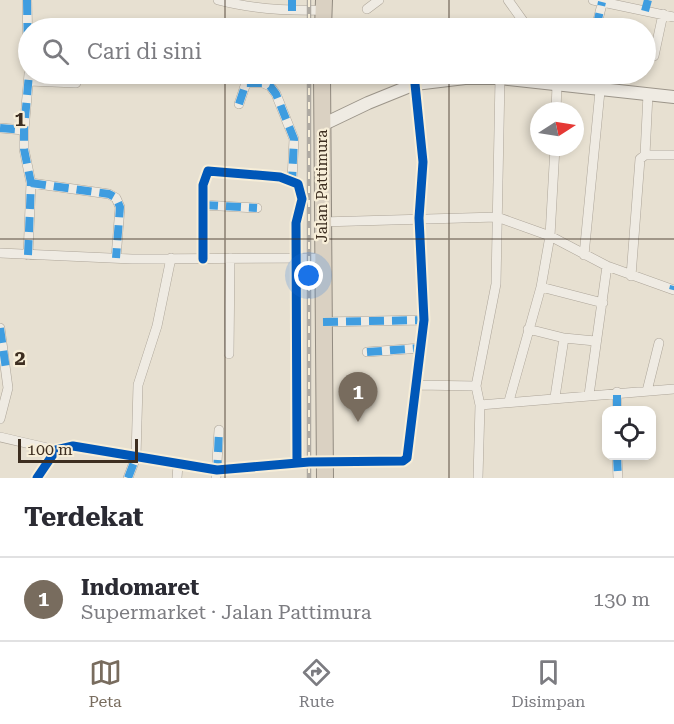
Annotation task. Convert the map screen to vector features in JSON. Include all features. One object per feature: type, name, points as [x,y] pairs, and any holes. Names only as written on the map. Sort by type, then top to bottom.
[{"type":"highway","name":"Jalan Pattimura","points":[[322,84],[321,222],[325,471]]},
{"type":"street","points":[[27,0],[27,18]]},
{"type":"street","points":[[218,0],[235,5],[291,11],[324,5]]},
{"type":"street","points":[[291,0],[291,11]]},
{"type":"street","points":[[368,9],[379,0]]},
{"type":"street","points":[[508,0],[521,18]]},
{"type":"street","points":[[645,11],[648,0]]},
{"type":"street","points":[[597,18],[599,1],[674,17]]},
{"type":"street","points":[[656,47],[663,14]]},
{"type":"street","points":[[27,84],[24,149],[32,183],[28,255]]},
{"type":"street","points":[[239,104],[245,84]]},
{"type":"street","points":[[265,84],[276,94],[294,138],[292,180],[302,193],[296,223],[297,463]]},
{"type":"street","points":[[0,437],[51,449],[90,446],[217,474],[297,463],[325,471],[403,461],[407,458],[424,320],[419,218],[423,162],[415,84],[322,125]]},
{"type":"street","points":[[478,478],[480,405],[476,386],[494,303],[500,84]]},
{"type":"street","points":[[549,84],[674,97]]},
{"type":"street","points":[[556,102],[557,85]]},
{"type":"street","points":[[584,255],[600,91]]},
{"type":"street","points":[[645,155],[648,94]]},
{"type":"street","points":[[0,128],[24,130]]},
{"type":"street","points":[[631,276],[639,159],[645,155],[674,155]]},
{"type":"street","points":[[509,401],[541,287],[550,236],[554,156]]},
{"type":"street","points":[[203,259],[203,185],[208,171],[292,180]]},
{"type":"street","points":[[32,183],[109,194],[116,198],[120,207],[116,258]]},
{"type":"street","points":[[203,206],[258,207]]},
{"type":"street","points":[[321,222],[497,218],[550,236],[584,255],[631,276],[674,288]]},
{"type":"street","points":[[0,253],[116,258],[322,258]]},
{"type":"street","points":[[128,478],[136,457],[138,385],[157,326],[171,258]]},
{"type":"street","points":[[228,354],[230,258]]},
{"type":"street","points":[[589,394],[607,266]]},
{"type":"street","points":[[541,287],[603,303]]},
{"type":"street","points":[[323,322],[424,320]]},
{"type":"street","points":[[0,328],[5,370],[0,418]]},
{"type":"street","points":[[528,329],[564,338],[595,341]]},
{"type":"street","points":[[555,397],[564,338]]},
{"type":"street","points":[[647,391],[659,343]]},
{"type":"street","points":[[367,352],[421,348]]},
{"type":"street","points":[[417,385],[476,386]]},
{"type":"street","points":[[480,405],[589,394],[674,389]]},
{"type":"street","points":[[617,392],[617,406]]},
{"type":"street","points":[[217,474],[219,430]]},
{"type":"street","points":[[37,478],[51,449]]},
{"type":"street","points":[[618,460],[618,478]]},
{"type":"street","points":[[177,478],[178,465]]},
{"type":"railway","points":[[309,0],[309,18]]},
{"type":"railway","points":[[309,84],[309,478]]},
{"type":"marked path","points":[[27,0],[27,18]]},
{"type":"marked path","points":[[292,0],[292,11]]},
{"type":"marked path","points":[[645,11],[648,0]]},
{"type":"marked path","points":[[598,18],[602,2]]},
{"type":"marked path","points":[[28,84],[24,130],[24,149],[31,183],[28,255]]},
{"type":"marked path","points":[[239,104],[246,84]]},
{"type":"marked path","points":[[265,84],[276,94],[294,139],[292,180]]},
{"type":"marked path","points":[[0,128],[24,130]]},
{"type":"marked path","points":[[31,183],[109,194],[116,198],[120,207],[116,258]]},
{"type":"marked path","points":[[203,205],[257,208]]},
{"type":"marked path","points":[[673,290],[674,286]]},
{"type":"marked path","points":[[323,322],[424,320]]},
{"type":"marked path","points":[[0,328],[6,369]]},
{"type":"marked path","points":[[367,352],[421,348]]},
{"type":"marked path","points":[[617,392],[617,406]]},
{"type":"marked path","points":[[217,475],[219,430]]},
{"type":"marked path","points":[[128,478],[136,457]]},
{"type":"marked path","points":[[617,460],[618,478]]},
{"type":"cycle path","points":[[37,478],[56,450],[73,446],[217,470],[309,462],[403,461],[407,458],[424,320],[419,218],[423,162],[415,84]]},
{"type":"cycle path","points":[[203,259],[203,185],[208,171],[280,177],[298,184],[302,199],[296,223],[297,463]]},
{"type":"place","name":"Indomaret","points":[[358,422]]}]
